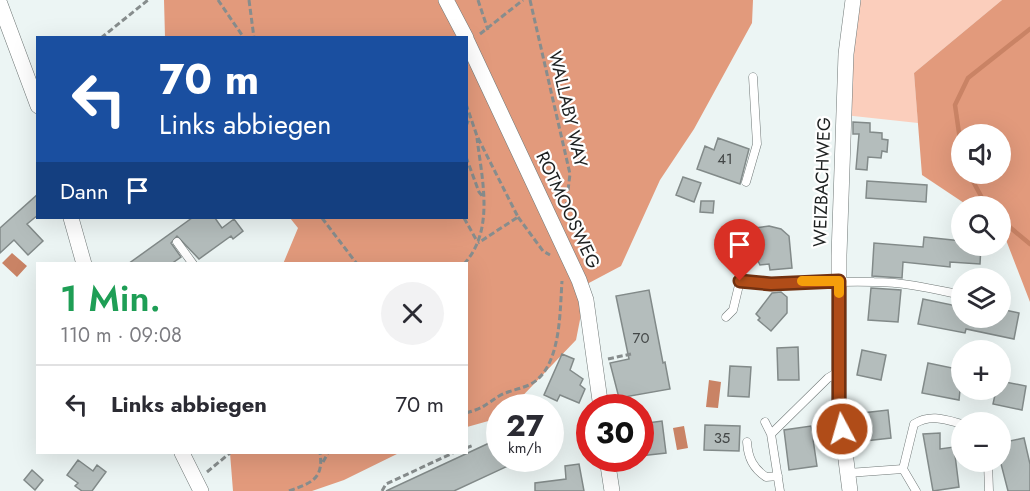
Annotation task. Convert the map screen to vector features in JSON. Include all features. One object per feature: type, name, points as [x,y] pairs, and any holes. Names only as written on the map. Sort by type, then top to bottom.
[{"type":"street","name":"ROTMOOSWEG","points":[[446,0],[465,36]]},
{"type":"street","name":"WEIZBACHWEG","points":[[850,491],[839,406],[839,281],[846,54],[853,0]]},
{"type":"street","points":[[0,4],[36,101]]},
{"type":"street","name":"ROTMOOSWEG","points":[[468,41],[586,300],[599,394]]},
{"type":"street","points":[[71,219],[83,262]]},
{"type":"street","points":[[183,454],[199,486]]},
{"type":"street","points":[[610,472],[612,491]]},
{"type":"lane","points":[[746,182],[757,144],[753,77]]},
{"type":"lane","points":[[177,242],[192,262]]},
{"type":"lane","points":[[726,317],[733,310],[740,281],[771,284],[839,281],[901,283],[951,293]]},
{"type":"lane","points":[[771,434],[828,378],[839,371]]},
{"type":"lane","points":[[916,491],[903,468],[914,424],[923,418],[938,417],[951,421]]},
{"type":"lane","points":[[765,422],[771,434],[780,491]]},
{"type":"lane","points":[[747,442],[748,454],[755,469],[766,477],[778,476]]},
{"type":"lane","points":[[848,473],[903,468]]},
{"type":"lane","points":[[988,472],[989,491]]},
{"type":"path","points":[[103,36],[148,0]]},
{"type":"path","points":[[218,0],[243,36]]},
{"type":"path","points":[[249,0],[254,36]]},
{"type":"path","points":[[478,0],[488,30]]},
{"type":"path","points":[[468,39],[488,30],[523,0]]},
{"type":"path","name":"WALLABY WAY","points":[[530,0],[570,174],[564,220]]},
{"type":"path","points":[[468,110],[477,136],[518,217],[543,251],[566,260],[559,334],[539,378],[525,387],[500,395],[488,406],[468,412]]},
{"type":"path","points":[[468,120],[470,115]]},
{"type":"path","points":[[477,136],[485,198],[478,243]]},
{"type":"path","points":[[468,162],[479,192],[485,198]]},
{"type":"path","points":[[465,262],[478,243],[518,217]]},
{"type":"path","points":[[323,219],[355,262]]},
{"type":"path","points":[[465,219],[478,243]]},
{"type":"path","points":[[594,363],[631,354]]},
{"type":"path","points":[[468,447],[474,445]]},
{"type":"path","points":[[199,486],[230,454]]},
{"type":"path","points":[[320,454],[322,463]]},
{"type":"path","points":[[289,491],[314,481],[319,475],[327,454]]},
{"type":"path","points":[[382,491],[386,484],[451,454]]},
{"type":"shaded area","points":[[164,0],[753,0],[752,23],[694,129],[660,180],[621,266],[587,284],[576,340],[524,394],[486,394],[486,422],[468,427],[468,262],[284,262],[298,228],[291,219],[468,219],[468,36],[165,36]]},
{"type":"shaded area","points":[[853,0],[1002,0],[914,73],[918,123],[844,115]]},
{"type":"shaded area","points":[[1002,0],[1030,0],[1030,302],[1011,253],[1011,196],[954,196],[922,175],[914,73]]},
{"type":"shaded area","points":[[12,253],[27,266],[17,277],[2,263]]},
{"type":"shaded area","points":[[709,380],[721,382],[718,408],[706,407]]},
{"type":"shaded area","points":[[684,426],[688,448],[677,450],[673,428]]},
{"type":"shaded area","points":[[230,454],[397,454],[344,480],[312,491],[233,491]]},
{"type":"building","points":[[853,122],[870,123],[870,132],[882,133],[882,139],[888,140],[887,152],[882,151],[881,158],[868,157],[867,170],[856,169],[859,134],[853,134]]},
{"type":"building","points":[[718,138],[749,149],[740,184],[697,169],[705,146],[714,150]]},
{"type":"building","points":[[683,177],[701,183],[694,202],[676,195]]},
{"type":"building","points":[[867,181],[927,185],[926,202],[866,198]]},
{"type":"building","points":[[36,196],[36,217],[27,224],[43,241],[28,255],[14,240],[0,253],[0,228]]},
{"type":"building","points":[[701,201],[714,201],[713,213],[700,212]]},
{"type":"building","points":[[191,219],[216,219],[222,228],[234,219],[243,231],[233,239],[231,236],[199,259],[177,236],[171,243],[181,257],[174,262],[131,262]]},
{"type":"building","points":[[769,226],[781,229],[789,236],[792,268],[770,270],[769,264],[760,265],[757,259],[756,228]]},
{"type":"building","points":[[924,237],[951,240],[951,256],[980,256],[980,264],[950,262],[950,267],[903,262],[902,278],[872,276],[874,243],[923,247]]},
{"type":"building","points":[[871,288],[901,290],[898,322],[868,320]]},
{"type":"building","points":[[649,290],[670,389],[642,394],[618,394],[610,363],[629,359],[616,296]]},
{"type":"building","points":[[781,292],[787,297],[787,313],[771,331],[758,320],[760,318],[756,314],[772,293]]},
{"type":"building","points":[[923,299],[951,305],[951,328],[1011,328],[1011,311],[1019,313],[1014,339],[966,329],[965,333],[918,324]]},
{"type":"building","points":[[798,347],[799,380],[778,380],[777,348]]},
{"type":"building","points":[[862,350],[886,355],[881,380],[857,375]]},
{"type":"building","points":[[562,354],[574,359],[570,370],[583,379],[580,385],[585,389],[583,394],[576,394],[576,402],[564,397],[564,394],[544,394]]},
{"type":"building","points":[[928,363],[951,368],[951,398],[922,393]]},
{"type":"building","points":[[730,366],[751,367],[749,397],[728,396]]},
{"type":"building","points":[[1011,383],[1026,386],[1022,410],[993,404],[994,400],[1011,400]]},
{"type":"building","points":[[888,410],[891,438],[865,441],[862,413]]},
{"type":"building","points":[[662,421],[666,453],[654,454],[654,422]]},
{"type":"building","points":[[705,425],[740,426],[739,451],[704,450]]},
{"type":"building","points":[[811,426],[817,466],[789,470],[784,430]]},
{"type":"building","points":[[940,433],[940,449],[951,447],[951,472],[957,472],[959,487],[933,491],[923,434]]},
{"type":"building","points":[[1024,438],[1030,464],[1030,491],[1008,491],[1003,472],[1011,472],[1011,441]]},
{"type":"building","points":[[486,445],[486,472],[495,472],[454,491],[386,491],[466,454]]},
{"type":"building","points":[[78,460],[93,471],[97,465],[106,472],[92,491],[82,491],[75,486],[78,483],[67,475]]},
{"type":"building","points":[[576,464],[576,472],[580,472],[584,491],[535,491],[535,483],[566,479],[565,466]]},
{"type":"building","points":[[32,470],[43,480],[35,490],[24,480]]},
{"type":"waterway","points":[[958,124],[955,105],[968,78],[1030,29]]},
{"type":"waterway","points":[[974,184],[981,196]]},
{"type":"waterway","points":[[1011,228],[1030,244]]},
{"type":"slow traffic","points":[[802,281],[839,281],[839,293]]},
{"type":"route","points":[[740,281],[771,284],[790,281],[839,281],[839,406],[842,429]]}]
